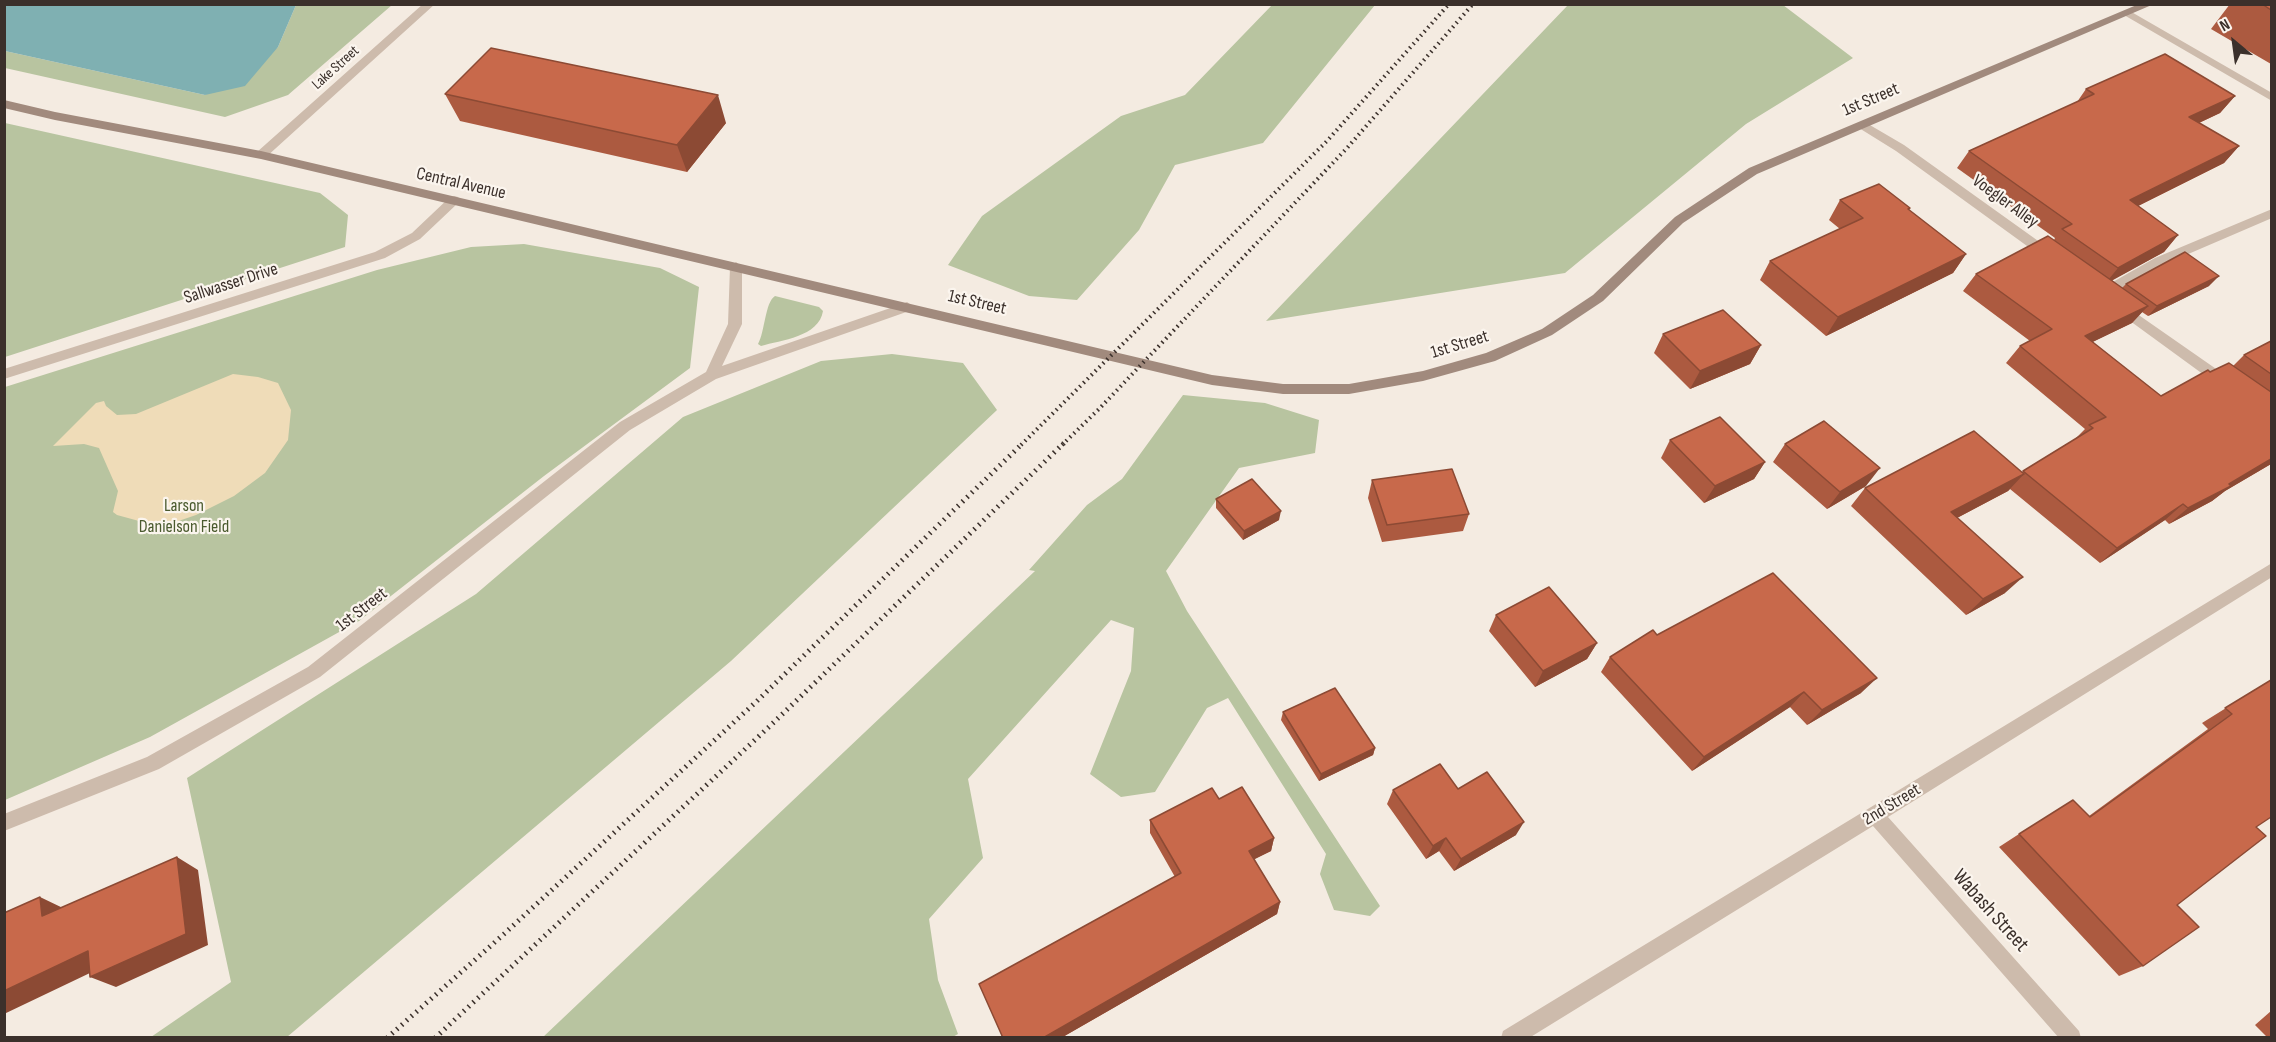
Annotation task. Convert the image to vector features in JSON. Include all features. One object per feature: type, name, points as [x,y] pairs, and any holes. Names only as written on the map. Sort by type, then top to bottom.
[{"type":"street","name":"Lake Street","points":[[261,155],[430,4]]},
{"type":"street","name":"1st Street","points":[[4,823],[153,763],[314,672],[624,426],[711,375],[907,307],[1212,380],[1282,389],[1349,389],[1423,376],[1490,357],[1547,332],[1598,298],[1679,220],[1753,171],[2149,4]]},
{"type":"street","points":[[2128,13],[2271,98]]},
{"type":"street","name":"Central Avenue","points":[[4,104],[261,155],[907,307]]},
{"type":"street","name":"Voegler Alley","points":[[1863,125],[1900,148],[2064,266]]},
{"type":"street","name":"Sallwasser Drive","points":[[4,374],[381,255],[416,236],[454,200]]},
{"type":"street","points":[[2234,388],[2098,290],[2271,213]]},
{"type":"street","points":[[711,375],[735,324],[736,267]]},
{"type":"street","name":"2nd Street","points":[[1510,1038],[2271,569]]},
{"type":"street","name":"Wabash Street","points":[[1875,815],[2072,1038]]},
{"type":"green space","points":[[1273,4],[1375,5],[1263,143],[1175,165],[1139,230],[1077,300],[1029,296],[948,265],[982,216],[1121,116],[1185,95]]},
{"type":"green space","points":[[296,5],[392,5],[288,95],[225,117],[5,68],[5,51],[205,95],[278,47]]},
{"type":"green space","points":[[1568,5],[1783,5],[1853,58],[1746,124],[1565,273],[1266,321]]},
{"type":"green space","points":[[5,123],[320,193],[348,215],[345,247],[5,357]]},
{"type":"green space","name":"Larson Danielson Field","points":[[524,244],[660,268],[699,287],[690,368],[544,476],[359,621],[150,737],[5,800],[5,387],[377,270],[471,247]]},
{"type":"green space","points":[[775,296],[819,307],[823,311],[820,320],[807,332],[761,346],[758,344],[767,311]]},
{"type":"green space","points":[[892,354],[963,363],[997,410],[731,661],[287,1037],[151,1037],[231,982],[187,778],[476,594],[683,417],[821,361]]},
{"type":"green space","points":[[1183,395],[1265,403],[1319,420],[1315,453],[1239,468],[1166,571],[1187,611],[1380,906],[1370,916],[1334,910],[1320,874],[1326,854],[1228,698],[1207,708],[1155,792],[1121,797],[1090,774],[1131,671],[1134,628],[1111,620],[968,779],[983,858],[929,919],[938,980],[958,1034],[951,1038],[542,1038],[1035,571],[1029,570],[1087,505],[1122,479]]},
{"type":"sand","points":[[233,374],[258,377],[278,383],[291,410],[288,440],[265,473],[234,496],[196,515],[161,527],[117,515],[113,512],[118,491],[99,448],[84,444],[53,446],[96,403],[104,401],[106,406],[117,415],[136,414]]},
{"type":"water","points":[[5,4],[296,5],[278,47],[245,86],[205,95],[5,51]]},
{"type":"building","points":[[2262,4],[2271,4],[2271,10]]},
{"type":"building","points":[[491,48],[718,95],[677,145],[445,94]]},
{"type":"building","points":[[2165,54],[2235,96],[2189,117],[2239,146],[2130,200],[2178,235],[2118,268],[2062,229],[2072,224],[1969,151],[2094,94],[2086,89]]},
{"type":"building","points":[[1879,184],[1966,254],[1838,317],[1770,261],[1863,218],[1840,200]]},
{"type":"building","points":[[2048,236],[2148,306],[2085,336],[2161,396],[2208,370],[2210,372],[2229,363],[2271,392],[2271,459],[2229,484],[2231,486],[2188,508],[2183,504],[2117,548],[2023,471],[2093,428],[2089,425],[2106,417],[2020,346],[2052,329],[1976,274]]},
{"type":"building","points":[[2185,252],[2219,276],[2157,306],[2126,284]]},
{"type":"building","points":[[1723,310],[1761,345],[1700,371],[1663,334]]},
{"type":"building","points":[[2271,341],[2271,374],[2244,355]]},
{"type":"building","points":[[1720,417],[1765,462],[1715,486],[1670,440]]},
{"type":"building","points":[[1824,421],[1880,468],[1840,492],[1785,444]]},
{"type":"building","points":[[1974,431],[2024,474],[1951,512],[2023,577],[1983,599],[1865,488]]},
{"type":"building","points":[[1452,469],[1469,514],[1387,525],[1372,480]]},
{"type":"building","points":[[1252,479],[1281,511],[1244,531],[1216,499]]},
{"type":"building","points":[[1773,573],[1877,678],[1822,710],[1804,692],[1704,757],[1610,657],[1653,630],[1657,635]]},
{"type":"building","points":[[1549,587],[1597,643],[1543,671],[1496,615]]},
{"type":"building","points":[[2271,680],[2271,817],[2256,827],[2266,836],[2177,905],[2199,927],[2143,966],[2019,834],[2073,800],[2090,817],[2232,714],[2225,708]]},
{"type":"building","points":[[1335,688],[1375,748],[1321,774],[1283,712]]},
{"type":"building","points":[[1440,764],[1458,789],[1487,772],[1524,822],[1461,859],[1446,838],[1433,846],[1393,790]]},
{"type":"building","points":[[1242,787],[1274,838],[1249,851],[1280,902],[1043,1038],[1003,1038],[979,984],[1181,873],[1150,820],[1212,788],[1219,799]]},
{"type":"building","points":[[177,857],[186,934],[90,977],[88,951],[4,991],[4,913],[40,897],[42,916]]},
{"type":"railway","points":[[1021,445],[1327,141],[1449,4]]},
{"type":"railway","points":[[1062,445],[1100,408],[1347,148],[1473,4]]},
{"type":"railway","points":[[387,1038],[504,934],[757,701],[1023,443]]},
{"type":"railway","points":[[435,1038],[771,725],[1064,443]]}]
